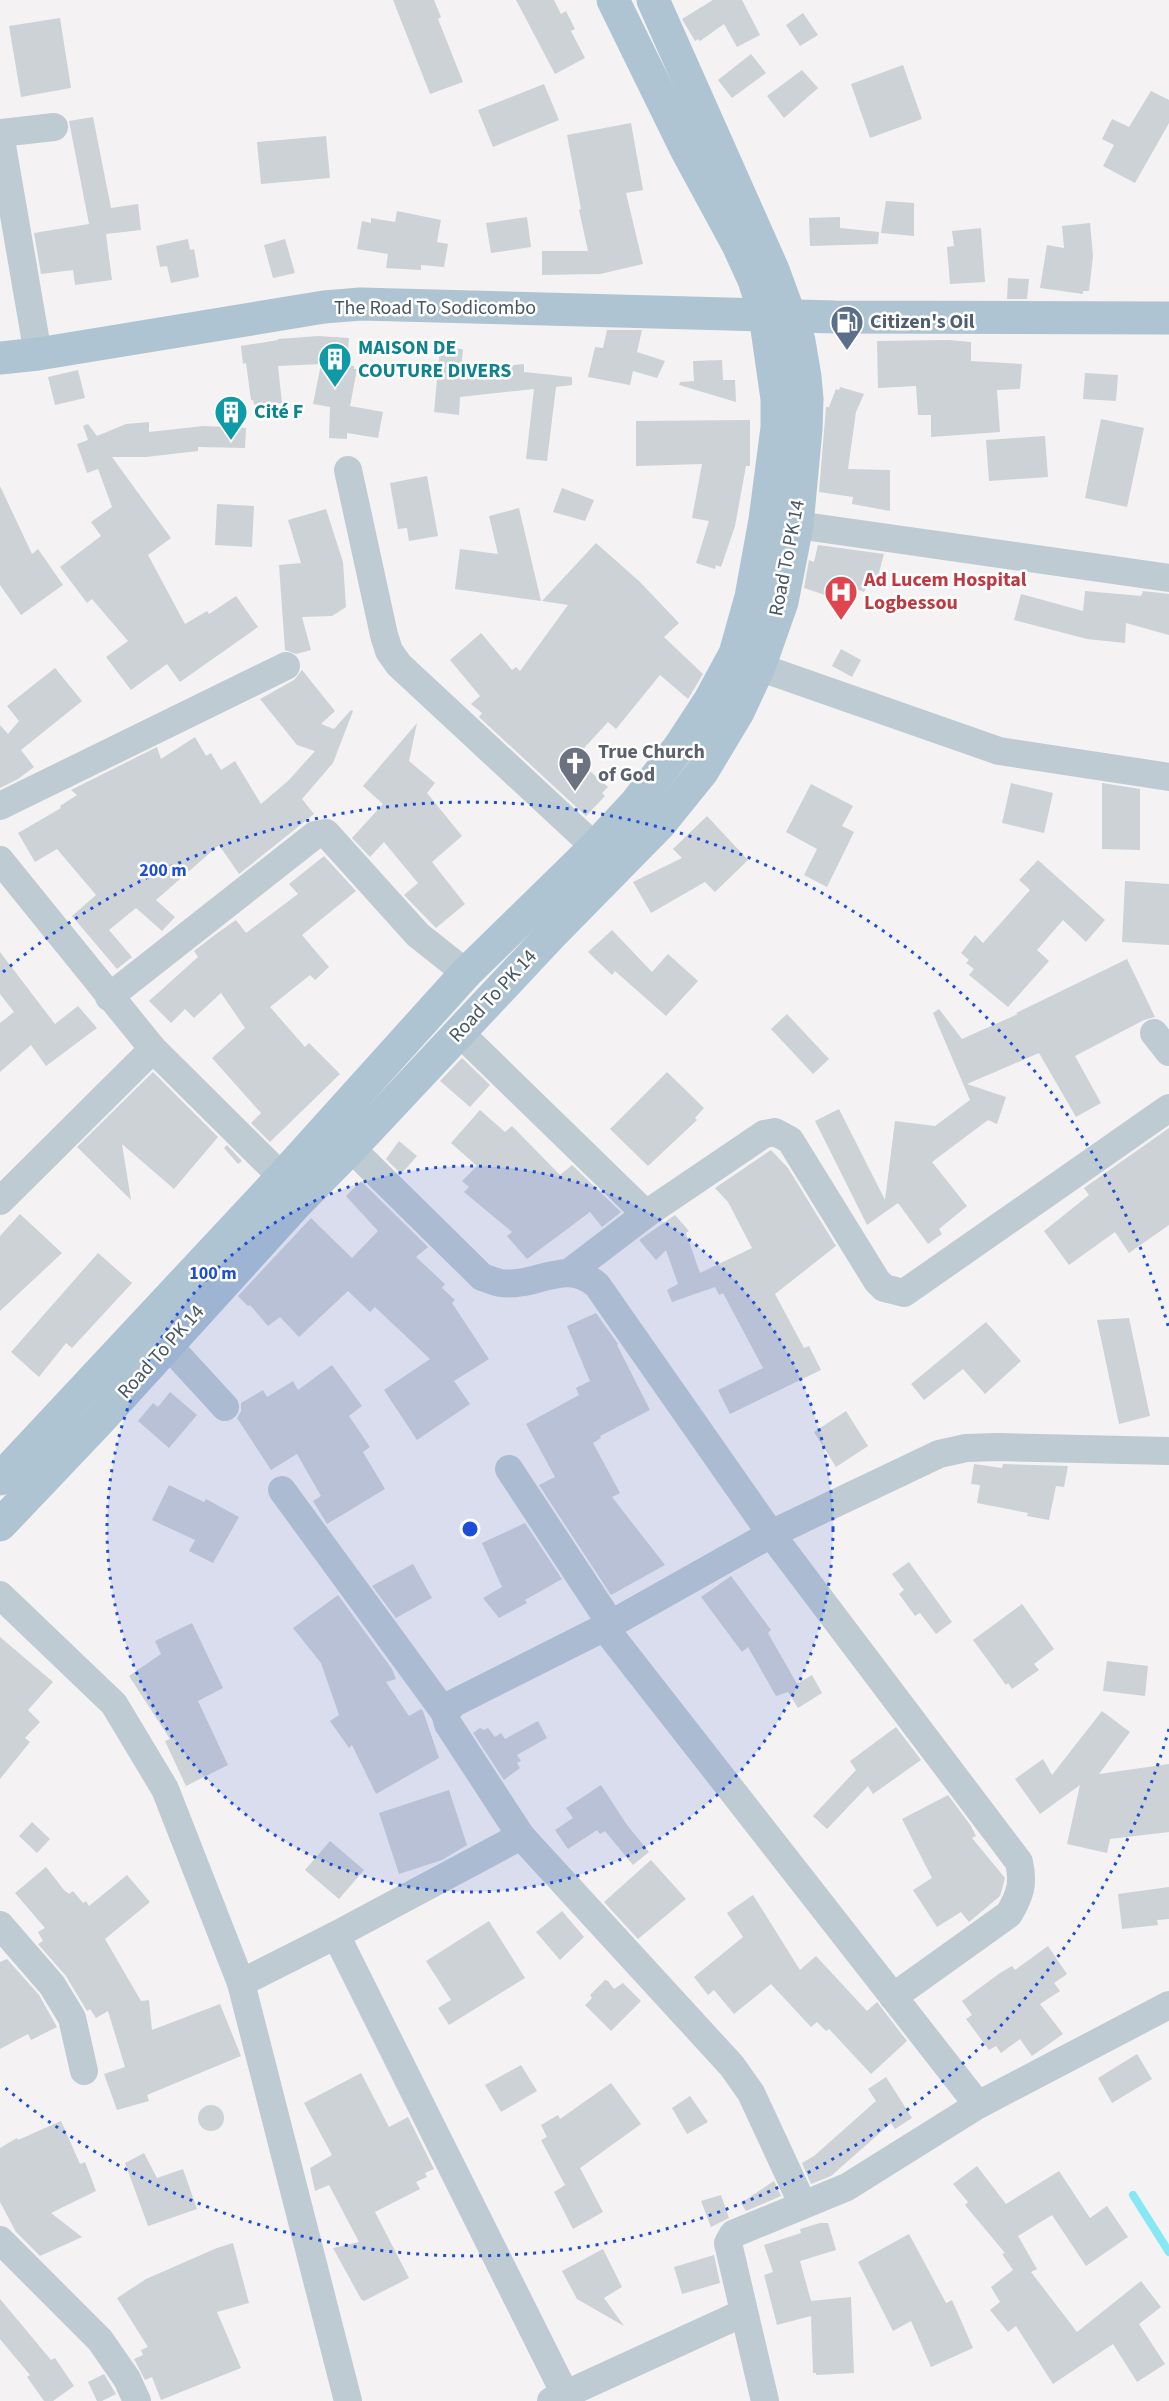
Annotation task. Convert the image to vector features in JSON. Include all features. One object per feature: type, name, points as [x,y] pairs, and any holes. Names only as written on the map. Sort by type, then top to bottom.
[{"type":"main road","points":[[613,0],[687,151],[738,245],[754,280],[778,316],[799,341],[790,380]]},
{"type":"main road","points":[[653,0],[773,270],[778,316]]},
{"type":"main road","name":"The Road To Sodicombo","points":[[0,358],[38,354],[324,307],[361,304],[778,316],[1169,318]]},
{"type":"main road","name":"Road To PK 14","points":[[0,1525],[297,1203],[660,824],[702,772],[738,712],[759,667],[782,602],[797,525],[806,429],[807,399],[790,380]]},
{"type":"main road","name":"Road To PK 14","points":[[0,1479],[282,1178],[466,974],[595,847],[635,804],[680,746],[710,700],[735,654],[752,597],[777,428],[790,380]]},
{"type":"street","points":[[38,354],[0,134],[54,127]]},
{"type":"street","points":[[348,470],[389,651],[399,665],[595,847]]},
{"type":"street","points":[[797,525],[1169,578]]},
{"type":"street","points":[[0,806],[286,666]]},
{"type":"street","points":[[759,667],[999,751],[1169,777]]},
{"type":"street","points":[[109,997],[315,835],[326,833],[418,935],[466,974]]},
{"type":"street","points":[[0,860],[109,997],[153,1048],[282,1178]]},
{"type":"street","points":[[459,1032],[646,1214]]},
{"type":"street","points":[[0,1201],[153,1048]]},
{"type":"street","points":[[570,1272],[646,1214],[765,1134],[775,1132],[790,1140],[877,1281],[884,1288],[904,1293],[1169,1108]]},
{"type":"street","points":[[351,1148],[482,1277],[501,1283],[522,1282],[570,1272],[587,1276],[597,1285],[771,1534],[1019,1862],[1023,1878],[1020,1894],[1009,1914],[893,1997]]},
{"type":"street","points":[[168,1345],[225,1407]]},
{"type":"street","points":[[445,1713],[454,1703],[608,1625],[771,1534],[939,1454],[966,1448],[997,1447],[1169,1451]]},
{"type":"street","points":[[509,1469],[608,1625],[978,2105]]},
{"type":"street","points":[[282,1490],[445,1713],[448,1724],[521,1836],[732,2066],[751,2093],[803,2205]]},
{"type":"street","points":[[0,1595],[114,1704],[165,1789],[241,1983],[348,2401]]},
{"type":"street","points":[[241,1983],[521,1836]]},
{"type":"street","points":[[0,1925],[52,1985],[72,2018],[84,2071]]},
{"type":"street","points":[[336,1935],[558,2398],[743,2313]]},
{"type":"street","points":[[765,2401],[728,2243],[733,2234],[847,2187],[978,2105],[1169,2005]]},
{"type":"street","points":[[0,2240],[100,2340],[127,2379],[137,2401]]},
{"type":"building","points":[[393,0],[434,0],[441,17],[438,19],[463,82],[430,94]]},
{"type":"building","points":[[516,0],[554,0],[561,14],[566,11],[575,29],[571,31],[585,58],[555,74]]},
{"type":"building","points":[[713,0],[742,0],[760,35],[737,47],[724,24],[700,41],[698,39],[695,41],[682,19]]},
{"type":"building","points":[[803,13],[818,35],[800,46],[786,25]]},
{"type":"building","points":[[60,18],[71,88],[21,97],[9,26]]},
{"type":"building","points":[[751,54],[766,73],[732,98],[718,80]]},
{"type":"building","points":[[903,65],[922,119],[870,138],[851,84]]},
{"type":"building","points":[[802,70],[818,88],[784,118],[767,96]]},
{"type":"building","points":[[544,84],[559,120],[493,147],[478,110]]},
{"type":"building","points":[[1151,91],[1169,100],[1169,123],[1135,183],[1103,166],[1114,145],[1102,139],[1112,119],[1129,127]]},
{"type":"building","points":[[93,117],[111,208],[138,204],[141,230],[106,234],[112,280],[75,285],[73,270],[41,274],[34,233],[89,224],[69,121]]},
{"type":"building","points":[[631,123],[643,190],[626,193],[643,264],[600,274],[542,275],[542,251],[588,251],[567,135]]},
{"type":"building","points":[[326,136],[330,178],[261,184],[257,142]]},
{"type":"building","points":[[886,201],[914,203],[914,236],[881,233]]},
{"type":"building","points":[[397,211],[441,220],[437,242],[448,244],[444,267],[421,265],[421,270],[386,268],[388,254],[357,249],[362,221],[371,223],[371,218],[395,222]]},
{"type":"building","points":[[527,217],[531,247],[491,253],[486,223]]},
{"type":"building","points":[[840,217],[840,228],[879,232],[878,244],[810,246],[809,218]]},
{"type":"building","points":[[1090,223],[1093,256],[1089,291],[1083,291],[1083,294],[1040,288],[1047,245],[1064,248],[1062,226]]},
{"type":"building","points":[[981,228],[985,282],[950,284],[947,247],[954,246],[952,231]]},
{"type":"building","points":[[188,239],[190,250],[194,249],[199,277],[171,283],[167,266],[160,267],[156,246]]},
{"type":"building","points":[[285,239],[295,273],[273,278],[264,245]]},
{"type":"building","points":[[1008,278],[1029,279],[1027,299],[1007,299]]},
{"type":"building","points":[[607,330],[642,330],[637,352],[665,361],[657,378],[633,371],[630,385],[588,377],[595,347],[603,348]]},
{"type":"building","points":[[318,336],[349,338],[347,365],[357,369],[350,406],[383,412],[378,438],[347,433],[347,439],[329,438],[330,407],[313,404],[321,364],[278,366],[282,403],[255,407],[251,400],[246,363],[243,364],[241,346],[278,339]]},
{"type":"building","points":[[877,341],[971,342],[971,361],[1022,364],[1020,389],[997,390],[1000,432],[931,437],[931,415],[918,415],[916,386],[878,388]]},
{"type":"building","points":[[440,347],[463,349],[461,370],[524,364],[524,372],[572,377],[572,385],[556,387],[547,461],[526,459],[534,389],[460,397],[459,415],[434,412]]},
{"type":"building","points":[[722,360],[723,380],[735,380],[736,402],[679,385],[680,382],[694,381],[693,361]]},
{"type":"building","points":[[78,370],[85,398],[55,405],[48,377]]},
{"type":"building","points":[[1085,373],[1118,375],[1116,401],[1083,399]]},
{"type":"building","points":[[840,387],[864,394],[856,412],[848,469],[890,470],[890,511],[852,504],[853,497],[819,492],[826,407],[829,407],[836,389],[839,390]]},
{"type":"building","points":[[1101,419],[1144,428],[1127,507],[1085,498]]},
{"type":"building","points":[[750,420],[750,466],[746,466],[735,526],[721,567],[716,565],[715,569],[696,563],[709,521],[692,518],[702,464],[636,466],[636,421]]},
{"type":"building","points":[[149,422],[149,432],[203,426],[246,428],[245,448],[198,447],[198,451],[146,457],[112,457],[171,538],[148,555],[185,624],[207,611],[209,614],[236,596],[258,627],[180,682],[167,664],[131,690],[106,657],[128,641],[92,599],[87,603],[60,567],[101,536],[91,522],[112,507],[98,469],[87,473],[77,444],[88,440],[83,426],[88,424],[97,436],[126,424]]},
{"type":"building","points":[[1045,436],[1048,477],[989,481],[986,440]]},
{"type":"building","points":[[427,476],[438,536],[409,541],[407,528],[398,529],[390,483]]},
{"type":"building","points":[[0,486],[32,554],[38,549],[63,585],[21,615],[0,585]]},
{"type":"building","points":[[562,488],[594,500],[585,521],[553,512]]},
{"type":"building","points":[[217,504],[254,506],[252,547],[215,545]]},
{"type":"building","points":[[519,508],[541,601],[455,589],[460,549],[498,554],[489,516]]},
{"type":"building","points":[[326,509],[343,562],[346,607],[332,616],[302,617],[311,650],[296,654],[285,650],[279,565],[301,563],[288,520]]},
{"type":"building","points":[[596,543],[640,582],[679,623],[664,637],[703,674],[688,699],[660,675],[616,729],[608,722],[575,758],[608,787],[602,793],[605,796],[586,816],[479,717],[482,713],[471,704],[480,696],[450,660],[481,633],[512,670],[516,667],[520,671],[568,605],[542,601]]},
{"type":"building","points":[[818,545],[884,554],[878,576],[872,575],[864,592],[834,580],[828,596],[804,588],[809,560],[814,562]]},
{"type":"building","points":[[1085,591],[1141,596],[1143,591],[1169,594],[1169,635],[1126,623],[1125,643],[1087,639],[1014,620],[1021,594],[1083,611]]},
{"type":"building","points":[[841,649],[861,660],[852,677],[832,666]]},
{"type":"building","points":[[55,668],[82,701],[21,750],[34,767],[18,779],[0,788],[0,725],[8,734],[19,721],[7,706]]},
{"type":"building","points":[[302,670],[335,711],[321,724],[334,729],[351,710],[353,711],[333,763],[302,799],[314,814],[239,874],[219,845],[156,900],[175,917],[162,931],[136,908],[109,930],[132,957],[117,969],[72,916],[96,895],[57,849],[35,862],[18,833],[61,808],[60,806],[77,795],[71,790],[157,747],[161,759],[195,737],[206,756],[211,753],[221,770],[235,761],[261,804],[289,780],[315,751],[297,745],[260,699],[294,680]]},
{"type":"building","points":[[417,723],[409,761],[435,783],[427,793],[462,836],[432,862],[465,904],[436,928],[404,895],[418,883],[384,842],[370,857],[352,838],[383,804],[363,786]]},
{"type":"building","points":[[1011,783],[1053,793],[1044,833],[1002,823]]},
{"type":"building","points":[[1102,783],[1140,789],[1140,850],[1102,849]]},
{"type":"building","points":[[811,784],[853,806],[842,826],[854,832],[827,887],[804,875],[817,849],[786,832]]},
{"type":"building","points":[[707,816],[748,860],[715,892],[705,882],[651,913],[633,882],[682,858],[673,849]]},
{"type":"building","points":[[324,856],[356,891],[302,935],[329,967],[315,980],[310,975],[270,1007],[305,1047],[309,1043],[340,1074],[270,1142],[251,1123],[261,1113],[212,1058],[245,1028],[221,993],[194,1018],[185,1009],[171,1023],[149,1001],[198,957],[194,951],[216,934],[236,920],[246,933],[298,894],[289,884]]},
{"type":"building","points":[[1038,860],[1105,920],[1086,942],[1063,920],[1037,950],[1049,961],[1008,1007],[969,975],[974,969],[966,963],[969,960],[961,953],[975,935],[983,943],[1030,890],[1019,880]]},
{"type":"building","points":[[1125,881],[1169,884],[1169,945],[1122,942]]},
{"type":"building","points":[[612,930],[652,972],[668,954],[698,981],[666,1016],[615,971],[612,975],[588,952]]},
{"type":"building","points":[[0,952],[55,1024],[78,1006],[97,1028],[46,1066],[31,1045],[0,1072],[0,1023],[14,1012],[0,994]]},
{"type":"building","points":[[1127,959],[1155,1017],[1144,1020],[1075,1056],[1101,1103],[1076,1117],[1039,1053],[967,1084],[1006,1097],[997,1124],[988,1120],[932,1162],[967,1206],[939,1229],[942,1234],[928,1244],[898,1203],[867,1225],[815,1121],[839,1109],[885,1200],[895,1121],[935,1126],[970,1100],[933,1013],[939,1009],[962,1039],[1018,1014],[1016,1013]]},
{"type":"building","points":[[787,1014],[829,1059],[813,1074],[771,1029]]},
{"type":"building","points":[[462,1058],[490,1085],[470,1107],[440,1081]]},
{"type":"building","points":[[153,1072],[218,1137],[174,1189],[122,1144],[131,1200],[77,1147]]},
{"type":"building","points":[[667,1072],[704,1108],[695,1118],[697,1120],[648,1166],[610,1129]]},
{"type":"building","points":[[480,1110],[505,1132],[512,1126],[560,1175],[572,1165],[621,1212],[602,1227],[590,1212],[527,1259],[507,1236],[512,1232],[464,1192],[469,1187],[462,1181],[477,1166],[451,1143]]},
{"type":"building","points":[[1169,1128],[1169,1225],[1129,1253],[1115,1232],[1069,1265],[1044,1231],[1089,1195],[1084,1188]]},
{"type":"building","points":[[399,1141],[417,1156],[401,1174],[386,1159]]},
{"type":"building","points":[[227,1145],[242,1161],[238,1164],[224,1148]]},
{"type":"building","points":[[771,1150],[788,1168],[836,1246],[775,1294],[804,1348],[809,1346],[821,1370],[730,1414],[718,1390],[763,1368],[723,1293],[719,1295],[715,1287],[672,1302],[667,1290],[678,1284],[666,1250],[656,1260],[639,1240],[675,1215],[689,1231],[686,1233],[700,1273],[752,1248],[728,1202],[715,1188]]},
{"type":"building","points":[[361,1181],[428,1247],[416,1257],[445,1284],[442,1288],[455,1300],[452,1303],[489,1359],[454,1381],[470,1404],[417,1440],[384,1390],[430,1359],[375,1307],[370,1312],[348,1291],[299,1337],[280,1317],[268,1326],[250,1305],[248,1306],[238,1296],[311,1218],[352,1258],[378,1231],[346,1196]]},
{"type":"building","points":[[20,1214],[62,1253],[0,1311],[0,1236]]},
{"type":"building","points":[[98,1253],[132,1283],[72,1348],[66,1343],[39,1377],[11,1352]]},
{"type":"building","points":[[596,1313],[618,1344],[650,1410],[600,1436],[601,1438],[593,1443],[620,1493],[612,1497],[665,1565],[611,1595],[539,1485],[555,1477],[526,1424],[579,1395],[576,1388],[590,1381],[567,1326]]},
{"type":"building","points":[[1129,1318],[1150,1416],[1119,1424],[1097,1320]]},
{"type":"building","points":[[986,1322],[1021,1361],[985,1394],[963,1369],[924,1400],[911,1384]]},
{"type":"building","points":[[332,1365],[362,1406],[349,1416],[370,1447],[363,1452],[385,1489],[327,1524],[313,1501],[321,1496],[297,1454],[271,1470],[237,1418],[241,1411],[241,1403],[263,1390],[267,1397],[293,1381],[298,1390]]},
{"type":"building","points":[[170,1392],[197,1415],[169,1448],[138,1421],[153,1403],[158,1407]]},
{"type":"building","points":[[846,1411],[868,1446],[836,1467],[814,1432]]},
{"type":"building","points":[[974,1464],[1002,1468],[1003,1464],[1068,1466],[1064,1487],[1056,1486],[1049,1520],[1027,1516],[1028,1513],[977,1503],[980,1485],[971,1484]]},
{"type":"building","points":[[169,1485],[204,1502],[206,1499],[239,1517],[213,1563],[189,1551],[195,1540],[152,1520]]},
{"type":"building","points":[[525,1523],[562,1579],[525,1600],[527,1603],[499,1618],[483,1598],[502,1587],[482,1543]]},
{"type":"building","points":[[909,1562],[952,1622],[936,1634],[920,1613],[915,1616],[899,1594],[904,1590],[892,1574]]},
{"type":"building","points":[[413,1564],[432,1598],[396,1618],[372,1586]]},
{"type":"building","points":[[731,1576],[771,1630],[768,1633],[797,1684],[812,1675],[822,1693],[798,1708],[788,1692],[776,1696],[748,1647],[742,1652],[701,1597]]},
{"type":"building","points":[[338,1595],[392,1669],[396,1679],[386,1682],[409,1716],[421,1709],[423,1711],[439,1758],[376,1794],[352,1745],[349,1748],[330,1721],[339,1715],[321,1663],[293,1628]]},
{"type":"building","points":[[1022,1604],[1054,1649],[1034,1664],[1039,1670],[1012,1689],[1008,1683],[1006,1685],[973,1640]]},
{"type":"building","points":[[192,1623],[223,1688],[198,1701],[228,1765],[186,1786],[165,1741],[170,1739],[129,1676],[161,1654],[155,1641]]},
{"type":"building","points":[[0,1637],[53,1682],[28,1710],[40,1722],[25,1738],[30,1742],[0,1779]]},
{"type":"building","points":[[1107,1661],[1148,1666],[1145,1696],[1103,1691]]},
{"type":"building","points":[[1102,1711],[1130,1732],[1099,1774],[1169,1764],[1169,1832],[1110,1839],[1107,1853],[1067,1844],[1080,1785],[1040,1814],[1015,1779],[1043,1759],[1052,1775]]},
{"type":"building","points":[[538,1721],[547,1738],[517,1755],[521,1761],[517,1763],[520,1768],[504,1780],[473,1733],[480,1728],[484,1730],[488,1728],[495,1737],[501,1733],[505,1739]]},
{"type":"building","points":[[896,1727],[921,1760],[873,1794],[868,1786],[827,1829],[813,1816],[856,1770],[850,1761]]},
{"type":"building","points":[[601,1785],[627,1825],[649,1852],[633,1865],[605,1831],[600,1834],[597,1830],[568,1849],[555,1830],[573,1818],[566,1808]]},
{"type":"building","points":[[449,1790],[467,1845],[442,1860],[399,1874],[379,1813]]},
{"type":"building","points":[[948,1795],[971,1826],[976,1836],[972,1838],[1005,1878],[1000,1896],[969,1922],[961,1912],[937,1927],[913,1890],[932,1878],[902,1819]]},
{"type":"building","points":[[32,1822],[50,1839],[37,1853],[19,1836]]},
{"type":"building","points":[[330,1841],[364,1870],[339,1899],[305,1870]]},
{"type":"building","points":[[651,1860],[686,1899],[638,1939],[604,1902]]},
{"type":"building","points":[[46,1867],[64,1890],[69,1894],[73,1891],[83,1903],[86,1901],[89,1906],[127,1875],[150,1902],[105,1939],[141,2001],[149,2000],[152,2030],[220,2004],[241,2056],[147,2095],[149,2101],[117,2110],[104,2074],[125,2067],[108,2011],[96,2018],[90,2009],[87,2011],[66,1976],[38,1944],[43,1941],[38,1932],[45,1928],[15,1893]]},
{"type":"building","points":[[1169,1887],[1169,1919],[1157,1920],[1158,1925],[1122,1929],[1118,1894]]},
{"type":"building","points":[[753,1895],[800,1970],[816,1956],[867,2011],[877,2002],[907,2041],[871,2074],[829,2029],[826,2031],[817,2022],[811,2027],[771,1984],[734,2014],[714,1990],[708,1995],[694,1977],[743,1937],[727,1913]]},
{"type":"building","points":[[562,1911],[584,1937],[560,1960],[536,1932]]},
{"type":"building","points":[[489,1921],[525,1978],[449,2025],[438,2008],[451,2000],[426,1961]]},
{"type":"building","points":[[1048,1946],[1067,1974],[1054,1983],[1060,1991],[1040,2004],[1063,2034],[1032,2056],[1020,2039],[1001,2053],[996,2046],[989,2050],[966,2019],[972,2015],[962,2001],[1000,1973],[1012,1966],[1015,1970]]},
{"type":"building","points":[[7,1959],[39,1995],[57,2027],[31,2040],[28,2034],[0,2049],[0,1962]]},
{"type":"building","points":[[605,1980],[614,1989],[623,1983],[641,2001],[611,2031],[585,2005],[592,1998],[590,1995]]},
{"type":"building","points":[[1137,2054],[1152,2079],[1112,2103],[1098,2078]]},
{"type":"building","points":[[521,2065],[537,2091],[501,2112],[485,2085]]},
{"type":"building","points":[[361,2073],[389,2127],[408,2117],[434,2169],[425,2173],[427,2177],[416,2182],[420,2189],[375,2212],[409,2278],[364,2301],[333,2248],[359,2242],[329,2185],[315,2191],[310,2168],[332,2155],[304,2103]]},
{"type":"building","points":[[886,2077],[912,2118],[895,2129],[891,2123],[831,2176],[811,2184],[802,2163],[814,2156],[876,2101],[868,2089]]},
{"type":"building","points":[[611,2083],[641,2124],[580,2168],[603,2212],[573,2229],[554,2192],[565,2185],[541,2140],[547,2137],[541,2125],[558,2115],[560,2119]]},
{"type":"building","points":[[690,2096],[708,2122],[687,2134],[672,2108]]},
{"type":"building","points":[[211,2105],[220,2109],[224,2118],[220,2127],[211,2131],[202,2127],[198,2118],[202,2109]]},
{"type":"building","points":[[61,2121],[80,2164],[85,2162],[96,2191],[51,2213],[82,2237],[40,2256],[16,2232],[0,2202],[0,2148],[17,2138],[18,2140]]},
{"type":"building","points":[[144,2153],[157,2178],[183,2169],[197,2209],[148,2226],[125,2163]]},
{"type":"building","points":[[977,2166],[1006,2204],[1059,2171],[1090,2218],[1107,2206],[1128,2237],[1086,2266],[1052,2215],[1018,2236],[1037,2269],[1031,2272],[1077,2332],[1141,2281],[1161,2307],[1139,2324],[1165,2364],[1137,2382],[1113,2344],[1053,2384],[1016,2326],[1008,2332],[990,2310],[1000,2302],[991,2287],[1013,2270],[1002,2254],[1005,2253],[965,2205],[968,2202],[953,2184]]},
{"type":"building","points":[[774,2181],[781,2196],[746,2211],[741,2203]]},
{"type":"building","points":[[721,2195],[729,2218],[711,2227],[701,2201]]},
{"type":"building","points":[[828,2223],[836,2250],[800,2261],[811,2301],[851,2297],[854,2373],[816,2375],[813,2373],[811,2316],[777,2325],[764,2275],[773,2272],[764,2245],[801,2233],[800,2229]]},
{"type":"building","points":[[909,2234],[946,2303],[952,2300],[973,2348],[931,2367],[911,2321],[893,2331],[858,2262]]},
{"type":"building","points":[[233,2243],[249,2303],[217,2312],[241,2368],[161,2400],[152,2377],[145,2380],[134,2359],[143,2355],[141,2350],[148,2347],[117,2298],[146,2279]]},
{"type":"building","points":[[603,2249],[622,2287],[604,2298],[624,2326],[577,2299],[562,2271]]},
{"type":"building","points":[[714,2255],[720,2283],[682,2294],[674,2267]]},
{"type":"building","points":[[0,2299],[51,2360],[55,2358],[74,2386],[53,2401],[44,2401],[27,2377],[30,2375],[0,2339]]},
{"type":"building","points":[[104,2374],[116,2394],[97,2401],[88,2382]]},
{"type":"waterway","points":[[1133,2195],[1169,2252]]},
{"type":"place","name":"Citizen's Oil","points":[[847,351]]},
{"type":"place","name":"MAISON DE COUTURE DIVERS","points":[[335,388]]},
{"type":"place","name":"Cité F","points":[[231,441]]},
{"type":"place","name":"Ad Lucem Hospital Logbessou","points":[[841,621]]},
{"type":"place","name":"True Church of God","points":[[575,792]]}]
